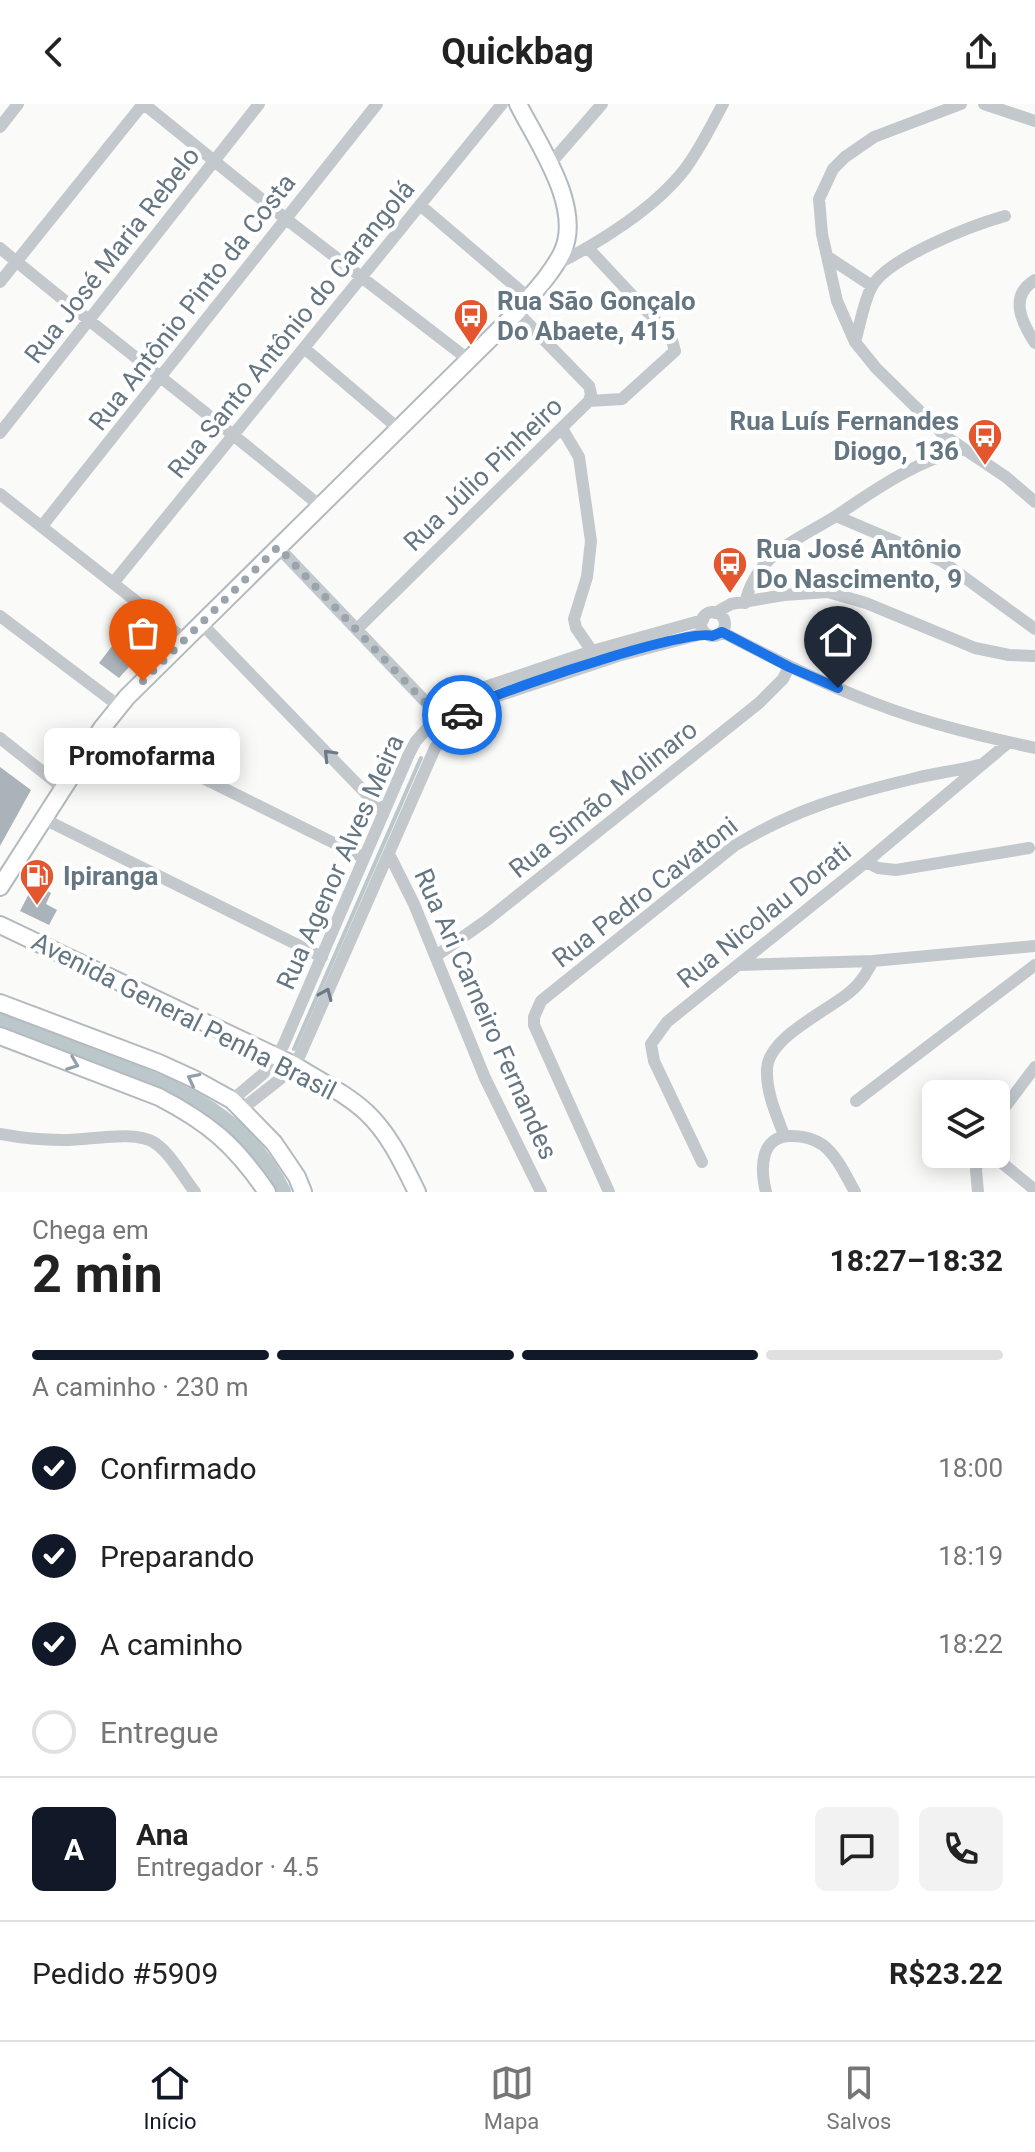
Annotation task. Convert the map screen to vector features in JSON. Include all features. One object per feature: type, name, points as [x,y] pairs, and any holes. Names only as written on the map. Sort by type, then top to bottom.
[{"type":"street","points":[[0,127],[18,104]]},
{"type":"street","points":[[0,282],[143,104],[469,360]]},
{"type":"street","name":"Rua José Maria Rebelo","points":[[0,433],[259,104]]},
{"type":"street","name":"Rua Antônio Pinto da Costa","points":[[42,526],[377,104]]},
{"type":"street","name":"Rua Santo Antônio do Carangolá","points":[[114,582],[502,104]]},
{"type":"street","points":[[0,887],[6,863],[44,819],[119,706],[200,622],[517,312],[555,265],[564,250],[567,215],[562,192],[518,104]]},
{"type":"street","points":[[549,165],[602,104]]},
{"type":"street","points":[[555,265],[588,248],[671,185],[700,145],[723,104]]},
{"type":"street","points":[[961,104],[858,146],[833,169],[819,199],[819,216],[837,301],[855,342],[924,417],[1035,502]]},
{"type":"street","points":[[984,104],[1035,121]]},
{"type":"street","points":[[420,205],[529,298]]},
{"type":"street","points":[[855,342],[872,286],[902,261],[941,239],[975,224],[1005,216]]},
{"type":"street","points":[[0,248],[320,506]]},
{"type":"street","points":[[588,248],[671,337],[675,351],[622,399],[589,401]]},
{"type":"street","points":[[827,256],[872,286]]},
{"type":"street","points":[[1035,280],[1025,286],[1020,296],[1019,311],[1035,343]]},
{"type":"street","name":"Rua Júlio Pinheiro","points":[[358,628],[563,430],[589,401],[589,386],[517,312]]},
{"type":"street","points":[[304,348],[399,429]]},
{"type":"street","points":[[563,430],[579,457],[586,497],[590,560],[574,619],[576,628],[592,651]]},
{"type":"street","points":[[741,604],[750,583],[764,563],[917,466],[964,449]]},
{"type":"street","points":[[0,494],[184,639]]},
{"type":"street","points":[[836,516],[942,561],[1035,629]]},
{"type":"street","points":[[278,547],[450,726]]},
{"type":"street","points":[[719,616],[726,605],[784,595],[828,592],[866,603],[975,648],[1009,655],[1035,656]]},
{"type":"street","points":[[708,614],[719,616],[725,626],[722,632],[712,636],[704,626],[708,614]]},
{"type":"street","points":[[0,616],[119,706]]},
{"type":"street","points":[[200,622],[383,811]]},
{"type":"street","name":"Rua Agenor Alves Meira","points":[[237,1105],[283,1046],[383,811],[416,741],[438,716],[479,689],[592,651],[704,626]]},
{"type":"street","name":"Rua Agenor Alves Meira","points":[[237,1105],[294,1065],[435,748],[450,726],[480,704],[524,685],[657,645],[704,626]]},
{"type":"street","points":[[722,632],[789,667],[874,703],[1035,748]]},
{"type":"street","name":"Rua Simão Molinaro","points":[[436,956],[487,920],[759,703],[783,679],[789,667]]},
{"type":"street","points":[[102,728],[364,858]]},
{"type":"street","points":[[0,738],[63,788]]},
{"type":"street","points":[[416,741],[435,748]]},
{"type":"street","name":"Rua Nicolau Dorati","points":[[702,1162],[651,1052],[651,1044],[667,1022],[1009,742]]},
{"type":"street","name":"Rua Pedro Cavatoni","points":[[609,1192],[534,1025],[541,1001],[734,846],[765,827],[843,797],[916,777],[979,765]]},
{"type":"street","points":[[44,819],[322,957]]},
{"type":"street","points":[[866,862],[878,868],[896,870],[1029,848]]},
{"type":"street","name":"Rua Ari Carneiro Fernandes","points":[[389,854],[407,887],[485,1078],[541,1192]]},
{"type":"street","name":"Avenida General Penha Brasil","points":[[0,925],[294,1065],[366,1112],[390,1141],[417,1192]]},
{"type":"street","points":[[738,965],[873,961],[1035,946]]},
{"type":"street","points":[[784,1135],[767,1081],[771,1052],[852,991],[873,961]]},
{"type":"street","points":[[856,1101],[1035,965]]},
{"type":"street","points":[[0,1003],[159,1063],[194,1079],[237,1105],[274,1143],[297,1177],[303,1192]]},
{"type":"street","points":[[0,1036],[159,1097],[184,1110],[220,1135],[240,1154],[267,1192]]},
{"type":"street","points":[[1010,1100],[1035,1067]]},
{"type":"street","points":[[0,1134],[66,1141],[145,1139],[161,1149],[195,1192]]},
{"type":"street","points":[[766,1192],[762,1178],[763,1156],[768,1146],[784,1135],[799,1136],[822,1144],[855,1192]]},
{"type":"street","points":[[976,1168],[978,1192]]},
{"type":"street","points":[[1008,1168],[1035,1190]]},
{"type":"building","points":[[136,615],[159,634],[119,678],[99,663]]},
{"type":"building","points":[[0,767],[31,790],[0,846]]},
{"type":"building","name":"Ipiranga","points":[[34,884],[51,893],[46,904],[57,910],[49,925],[20,911]]},
{"type":"waterway","points":[[294,1049],[421,758]]},
{"type":"waterway","points":[[0,1020],[197,1104],[242,1139],[280,1192]]},
{"type":"way so far","points":[[143,681],[278,547],[358,628],[438,716],[450,726],[462,715]]},
{"type":"place","name":"Rua São Gonçalo Do Abaete, 415","points":[[471,347]]},
{"type":"place","name":"Rua Luís Fernandes Diogo, 136","points":[[985,467]]},
{"type":"place","name":"Rua José Antônio Do Nascimento, 9","points":[[730,595]]},
{"type":"place","name":"Promofarma","points":[[143,681]]},
{"type":"place","name":"Ipiranga","points":[[37,907]]},
{"type":"route","points":[[462,715],[489,699],[524,685],[705,633],[712,636],[722,632],[838,688]]}]
